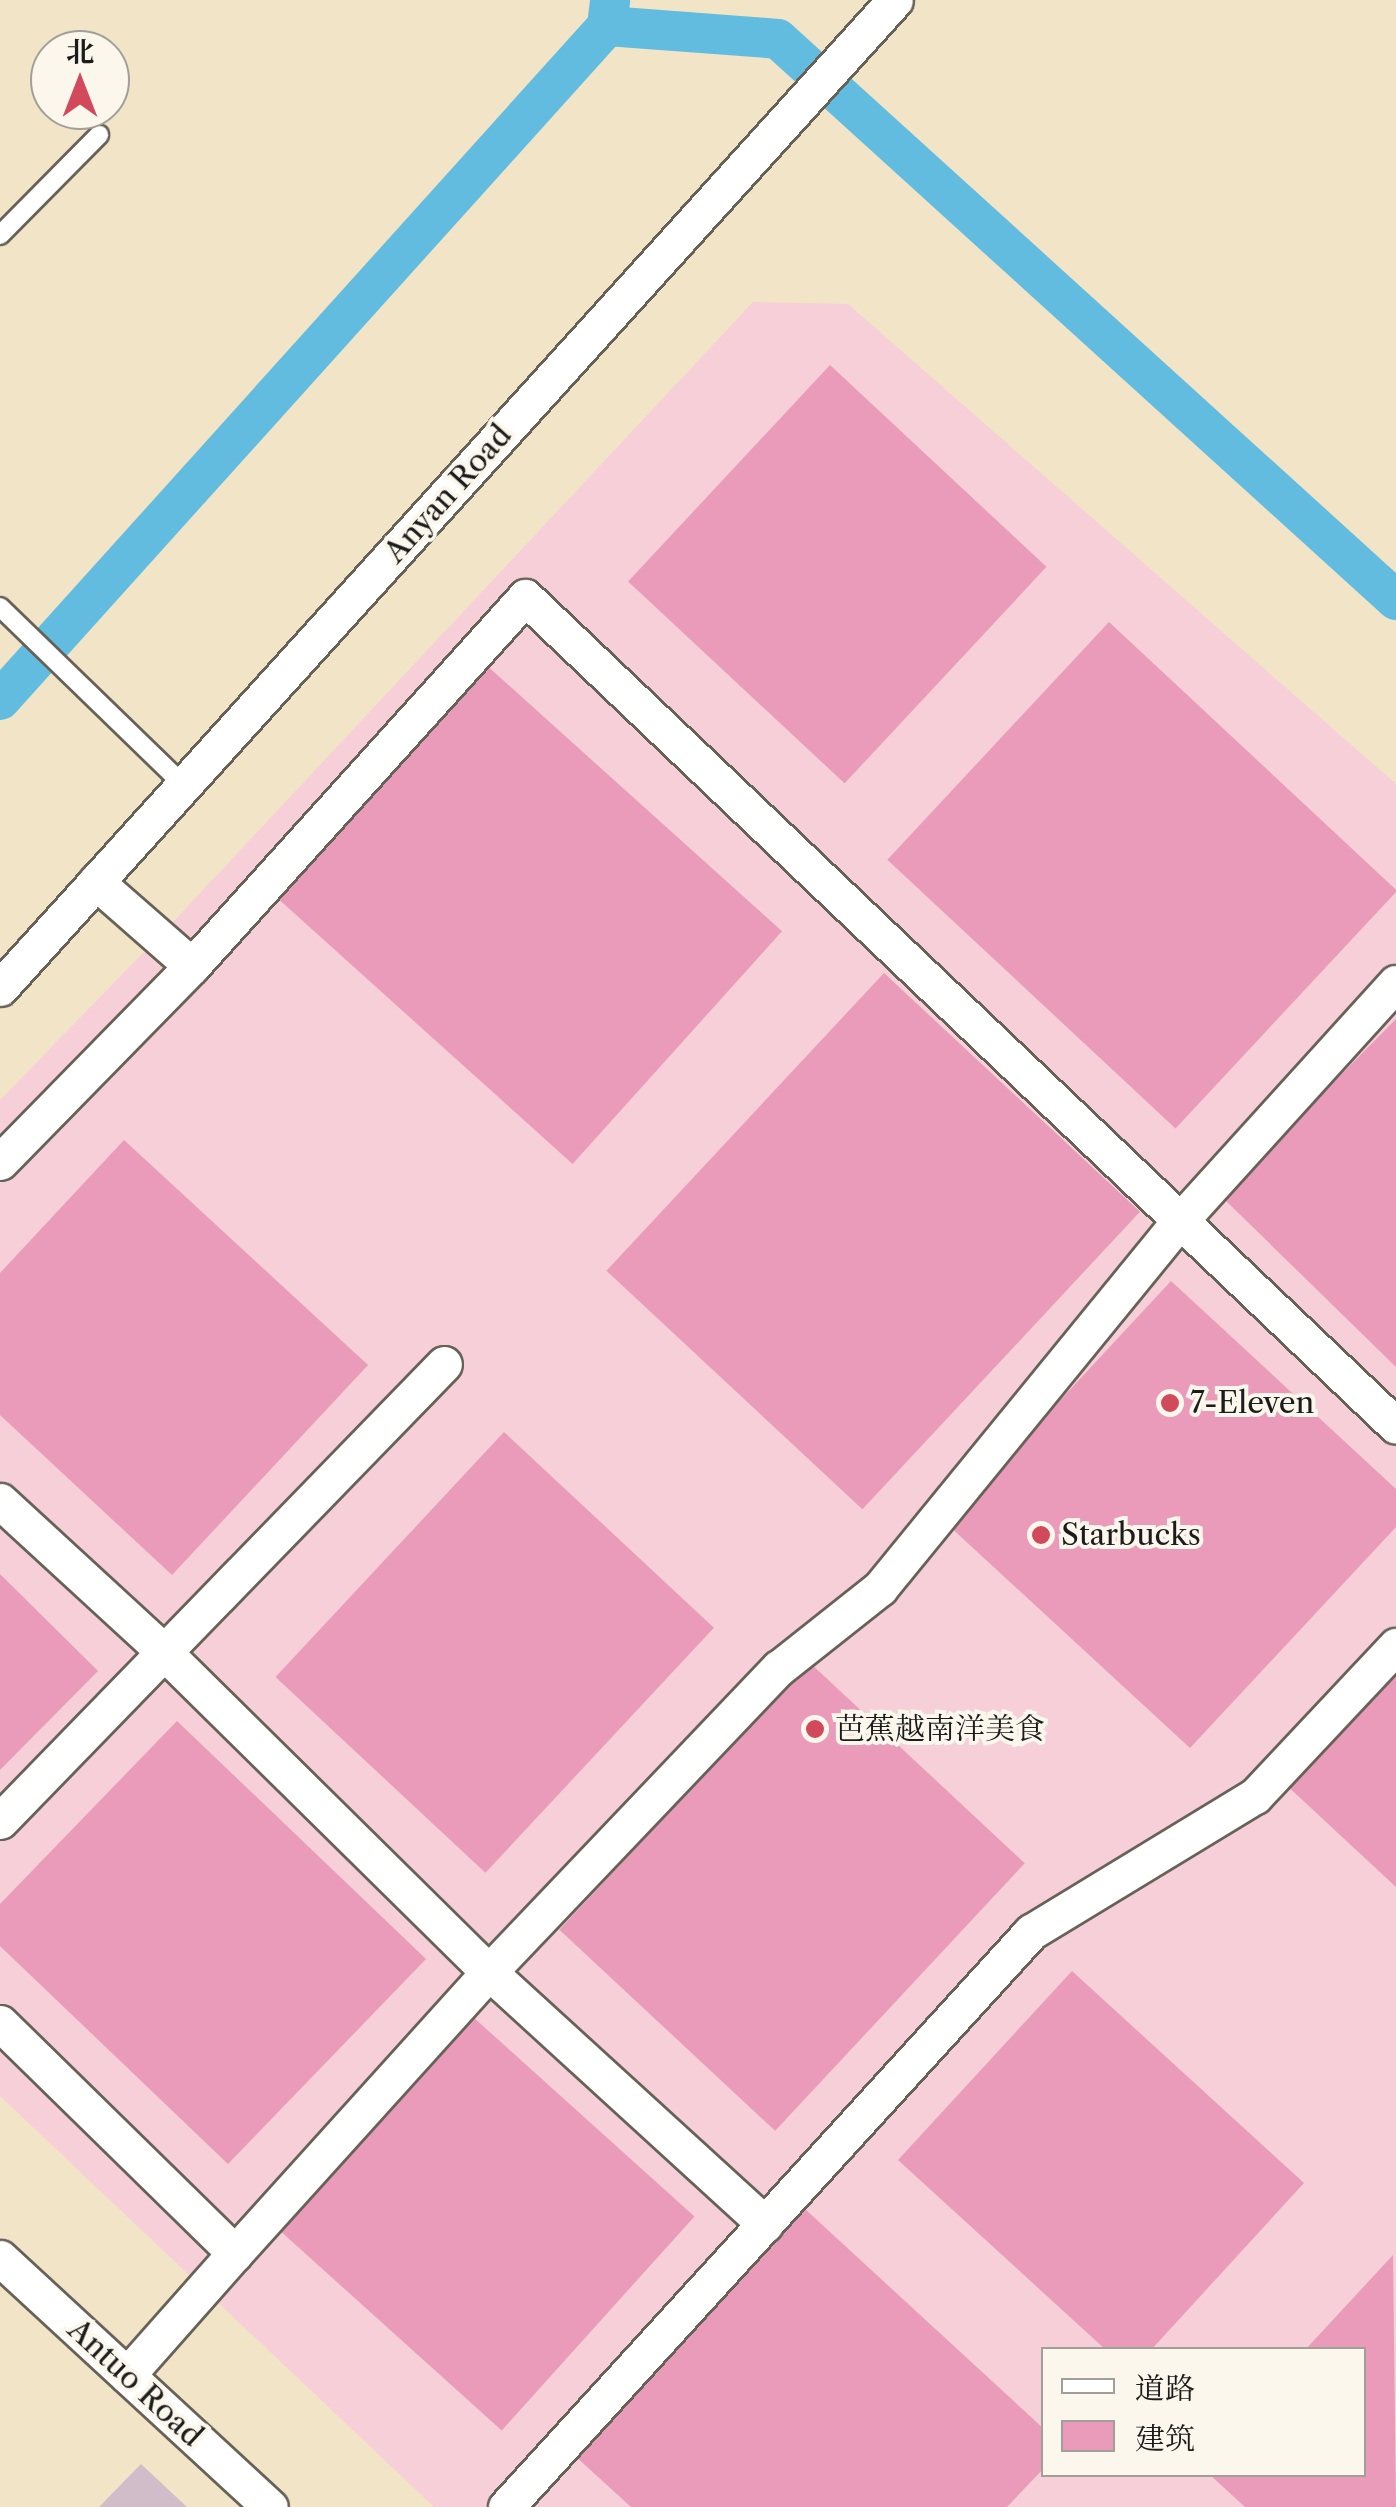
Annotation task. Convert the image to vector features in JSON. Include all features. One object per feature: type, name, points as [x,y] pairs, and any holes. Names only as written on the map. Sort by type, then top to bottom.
[{"type":"street","name":"Anyan Road","points":[[0,988],[890,6]]},
{"type":"street","points":[[0,1162],[192,966],[526,597],[1178,1223],[1396,1426]]},
{"type":"street","points":[[96,882],[192,966]]},
{"type":"street","points":[[127,2375],[488,1972],[779,1668],[880,1588],[1178,1223],[1396,983]]},
{"type":"street","points":[[0,1821],[444,1364]]},
{"type":"street","points":[[0,1501],[163,1652],[488,1972],[764,2224]]},
{"type":"street","points":[[506,2507],[1031,1932],[1255,1796],[1396,1646]]},
{"type":"street","points":[[0,2022],[236,2253]]},
{"type":"street","name":"Antuo Road","points":[[0,2258],[270,2507]]},
{"type":"lane","points":[[0,234],[99,135]]},
{"type":"lane","points":[[0,606],[184,785]]},
{"type":"shaded area","points":[[753,302],[848,304],[1396,784],[1396,2507],[434,2507],[0,2096],[0,1100],[174,921]]},
{"type":"shaded area","points":[[141,2464],[187,2507],[99,2507]]},
{"type":"building","points":[[830,365],[1046,567],[845,783],[628,581]]},
{"type":"building","points":[[1109,622],[1396,890],[1176,1128],[887,860]]},
{"type":"building","points":[[484,663],[782,931],[573,1164],[275,896]]},
{"type":"building","points":[[884,973],[1140,1212],[862,1509],[606,1271]]},
{"type":"building","points":[[1396,1019],[1396,1367],[1221,1196]]},
{"type":"building","points":[[124,1140],[368,1365],[172,1575],[0,1415],[0,1273]]},
{"type":"building","points":[[1171,1281],[1396,1489],[1396,1527],[1190,1748],[946,1523]]},
{"type":"building","points":[[504,1432],[714,1628],[485,1873],[276,1677]]},
{"type":"building","points":[[0,1574],[98,1671],[0,1770]]},
{"type":"building","points":[[1396,1642],[1396,1887],[1268,1768]]},
{"type":"building","points":[[809,1662],[1025,1863],[775,2131],[559,1930]]},
{"type":"building","points":[[177,1721],[426,1959],[228,2164],[0,1946],[0,1904]]},
{"type":"building","points":[[1072,1971],[1304,2183],[1154,2347],[1103,2347],[898,2160]]},
{"type":"building","points":[[473,2017],[694,2216],[502,2430],[280,2231]]},
{"type":"building","points":[[805,2209],[1041,2426],[1041,2471],[1007,2507],[631,2507],[574,2455]]},
{"type":"building","points":[[1393,2255],[1396,2507],[1245,2507],[1212,2477],[1366,2477],[1366,2347],[1308,2347]]},
{"type":"waterway","points":[[0,700],[607,26],[610,0]]},
{"type":"waterway","points":[[607,26],[778,39],[1396,600]]},
{"type":"place","name":"7-Eleven","points":[[1170,1403]]},
{"type":"place","name":"Starbucks","points":[[1041,1535]]},
{"type":"place","name":"芭蕉越南洋美食","points":[[815,1729]]}]
